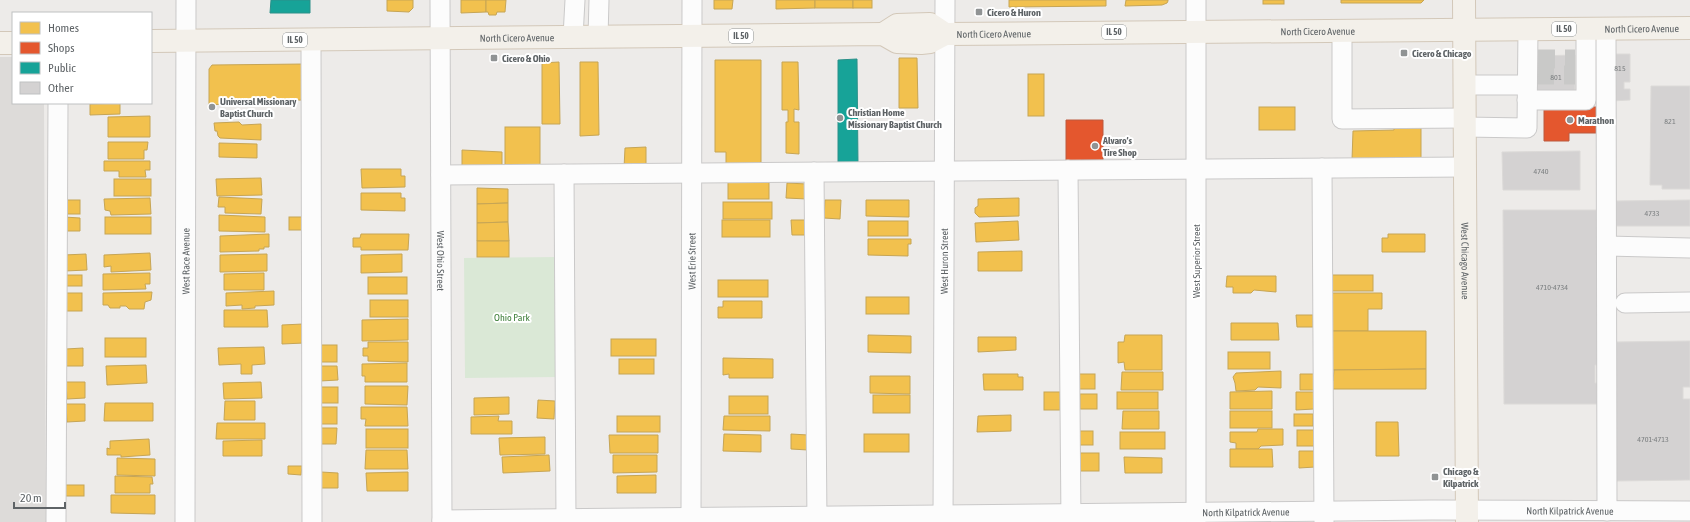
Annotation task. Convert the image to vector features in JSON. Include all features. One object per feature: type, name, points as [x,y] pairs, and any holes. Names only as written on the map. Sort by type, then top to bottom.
[{"type":"main road","name":"West Chicago Avenue","points":[[1464,0],[1467,516]]},
{"type":"main road","name":"North Cicero Avenue","points":[[152,41],[883,34],[897,42],[930,42],[945,34],[1690,28]]},
{"type":"main road","points":[[0,43],[12,43]]},
{"type":"street","name":"West Race Avenue","points":[[185,522],[186,0]]},
{"type":"street","name":"West Ohio Street","points":[[440,0],[442,521]]},
{"type":"street","points":[[573,37],[574,0]]},
{"type":"street","points":[[598,37],[599,0]]},
{"type":"street","name":"West Erie Street","points":[[691,520],[692,0]]},
{"type":"street","name":"West Huron Street","points":[[943,519],[945,0]]},
{"type":"street","name":"West Superior Street","points":[[1196,0],[1196,517]]},
{"type":"street","points":[[1464,85],[1530,75],[1586,100],[1580,67],[1596,28]]},
{"type":"street","points":[[1596,28],[1607,246],[1607,511]]},
{"type":"street","points":[[1342,30],[1342,119],[1464,123],[1527,128],[1530,75],[1528,29]]},
{"type":"street","points":[[311,40],[312,522]]},
{"type":"street","points":[[56,522],[58,104]]},
{"type":"street","points":[[440,175],[1464,167]]},
{"type":"street","points":[[1322,168],[1324,517]]},
{"type":"street","points":[[1068,170],[1070,518]]},
{"type":"street","points":[[814,172],[817,519]]},
{"type":"street","points":[[564,174],[566,520]]},
{"type":"street","points":[[1607,246],[1690,248]]},
{"type":"street","points":[[1625,303],[1690,302]]},
{"type":"street","name":"North Kilpatrick Avenue","points":[[442,521],[1467,516],[1607,511],[1690,511]]},
{"type":"shaded area","points":[[0,57],[12,57],[12,104],[44,104],[46,522],[0,522]]},
{"type":"green space","name":"Ohio Park","points":[[558,257],[559,377],[465,378],[464,258]]},
{"type":"building: Homes","points":[[387,0],[413,0],[413,8],[409,12],[387,11]]},
{"type":"building: Homes","points":[[461,0],[486,0],[486,12],[461,13]]},
{"type":"building: Homes","points":[[486,0],[506,0],[505,12],[497,12],[496,15],[489,15],[488,12],[486,12]]},
{"type":"building: Homes","points":[[714,0],[733,0],[732,9],[714,9]]},
{"type":"building: Homes","points":[[776,0],[815,0],[815,8],[776,9]]},
{"type":"building: Homes","points":[[815,0],[853,0],[853,8],[815,8]]},
{"type":"building: Homes","points":[[853,0],[872,0],[872,8],[853,8]]},
{"type":"building: Homes","points":[[1009,0],[1106,0],[1106,6],[1009,7]]},
{"type":"building: Homes","points":[[1126,0],[1168,1],[1162,5],[1125,6]]},
{"type":"building: Homes","points":[[1263,0],[1284,0],[1284,4],[1263,4]]},
{"type":"building: Homes","points":[[1341,0],[1424,0],[1421,3],[1341,3]]},
{"type":"building: Homes","points":[[899,58],[917,58],[918,108],[899,108]]},
{"type":"building: Homes","points":[[715,60],[761,60],[761,167],[726,166],[726,152],[715,152]]},
{"type":"building: Homes","points":[[559,62],[560,124],[542,124],[542,63]]},
{"type":"building: Homes","points":[[580,62],[598,62],[599,135],[580,136]]},
{"type":"building: Homes","points":[[782,62],[798,62],[799,110],[794,109],[794,122],[799,122],[799,154],[786,153],[786,122],[788,122],[788,110],[782,110]]},
{"type":"building: Homes","points":[[305,64],[305,100],[226,101],[226,104],[209,105],[209,69],[212,65]]},
{"type":"building: Homes","points":[[1028,74],[1044,74],[1044,116],[1028,116]]},
{"type":"building: Homes","points":[[90,104],[120,104],[120,114],[90,115]]},
{"type":"building: Homes","points":[[1259,107],[1295,107],[1295,130],[1259,130]]},
{"type":"building: Homes","points":[[150,116],[150,137],[108,137],[108,117]]},
{"type":"building: Homes","points":[[239,122],[242,125],[261,124],[261,140],[220,138],[217,131],[215,131],[214,123]]},
{"type":"building: Homes","points":[[505,127],[540,127],[540,166],[505,166]]},
{"type":"building: Homes","points":[[1394,127],[1421,127],[1421,160],[1352,160],[1353,131],[1394,130]]},
{"type":"building: Homes","points":[[108,142],[148,142],[147,150],[144,150],[144,159],[108,159]]},
{"type":"building: Homes","points":[[219,143],[257,144],[257,158],[219,157]]},
{"type":"building: Homes","points":[[646,147],[646,168],[624,168],[625,148]]},
{"type":"building: Homes","points":[[462,150],[502,152],[502,169],[462,169]]},
{"type":"building: Homes","points":[[104,161],[150,161],[150,170],[145,170],[146,177],[119,177],[119,171],[104,171]]},
{"type":"building: Homes","points":[[361,169],[401,169],[401,176],[405,176],[405,187],[362,188]]},
{"type":"building: Homes","points":[[261,178],[262,195],[217,196],[216,179]]},
{"type":"building: Homes","points":[[114,179],[151,179],[151,196],[114,196]]},
{"type":"building: Homes","points":[[728,182],[769,182],[769,199],[728,199]]},
{"type":"building: Homes","points":[[787,183],[807,184],[807,199],[786,198]]},
{"type":"building: Homes","points":[[477,188],[508,189],[508,203],[477,204]]},
{"type":"building: Homes","points":[[361,193],[401,193],[401,198],[405,198],[405,211],[361,210]]},
{"type":"building: Homes","points":[[219,197],[262,199],[261,214],[225,213],[225,207],[218,207]]},
{"type":"building: Homes","points":[[150,198],[151,214],[111,215],[110,211],[105,210],[104,199]]},
{"type":"building: Homes","points":[[1019,198],[1019,216],[979,217],[975,213],[975,208],[978,206],[978,199]]},
{"type":"building: Homes","points":[[64,200],[80,200],[80,214],[64,214]]},
{"type":"building: Homes","points":[[825,200],[841,200],[840,219],[824,218]]},
{"type":"building: Homes","points":[[866,200],[909,200],[909,217],[866,216]]},
{"type":"building: Homes","points":[[723,202],[772,202],[772,219],[723,219]]},
{"type":"building: Homes","points":[[508,203],[508,222],[477,223],[477,204]]},
{"type":"building: Homes","points":[[219,215],[265,217],[265,232],[219,231]]},
{"type":"building: Homes","points":[[64,217],[80,218],[80,231],[64,231]]},
{"type":"building: Homes","points":[[105,217],[151,217],[151,234],[105,234]]},
{"type":"building: Homes","points":[[289,217],[304,217],[304,230],[289,230]]},
{"type":"building: Homes","points":[[722,220],[770,220],[770,237],[722,237]]},
{"type":"building: Homes","points":[[791,220],[808,220],[808,235],[792,235]]},
{"type":"building: Homes","points":[[868,221],[908,221],[908,236],[868,236]]},
{"type":"building: Homes","points":[[1018,221],[1019,240],[976,242],[975,223]]},
{"type":"building: Homes","points":[[508,222],[509,241],[477,241],[477,223]]},
{"type":"building: Homes","points":[[269,234],[269,247],[259,249],[259,251],[220,252],[220,236]]},
{"type":"building: Homes","points":[[361,234],[409,234],[408,250],[361,250],[361,247],[353,247],[353,238],[360,238]]},
{"type":"building: Homes","points":[[1388,234],[1425,234],[1425,252],[1382,252],[1382,238],[1388,238]]},
{"type":"building: Homes","points":[[868,239],[911,239],[911,244],[908,244],[908,256],[868,255]]},
{"type":"building: Homes","points":[[477,241],[509,241],[509,257],[477,257]]},
{"type":"building: Homes","points":[[1022,251],[1022,271],[978,271],[978,252]]},
{"type":"building: Homes","points":[[150,253],[151,270],[111,272],[111,266],[104,267],[104,255]]},
{"type":"building: Homes","points":[[86,254],[87,270],[65,271],[64,255]]},
{"type":"building: Homes","points":[[267,254],[267,271],[220,272],[220,255]]},
{"type":"building: Homes","points":[[402,254],[402,272],[361,273],[361,255]]},
{"type":"building: Homes","points":[[150,273],[150,284],[145,284],[146,289],[103,290],[103,274]]},
{"type":"building: Homes","points":[[264,273],[264,290],[224,290],[224,274]]},
{"type":"building: Homes","points":[[64,275],[82,275],[82,286],[64,286]]},
{"type":"building: Homes","points":[[1329,275],[1373,275],[1373,291],[1329,291]]},
{"type":"building: Homes","points":[[1227,276],[1276,276],[1276,292],[1254,290],[1251,293],[1233,293],[1233,287],[1226,287]]},
{"type":"building: Homes","points":[[368,277],[407,277],[407,294],[368,294]]},
{"type":"building: Homes","points":[[718,280],[768,280],[768,297],[718,297]]},
{"type":"building: Homes","points":[[274,291],[274,305],[255,306],[255,308],[242,309],[242,305],[226,306],[226,293]]},
{"type":"building: Homes","points":[[152,292],[151,300],[145,302],[144,309],[129,309],[126,306],[120,306],[120,308],[110,308],[108,305],[103,305],[103,293]]},
{"type":"building: Homes","points":[[65,293],[82,293],[82,311],[65,311]]},
{"type":"building: Homes","points":[[1328,293],[1382,293],[1382,309],[1368,309],[1368,331],[1329,331]]},
{"type":"building: Homes","points":[[866,297],[909,297],[909,314],[866,314]]},
{"type":"building: Homes","points":[[370,300],[408,300],[408,317],[370,317]]},
{"type":"building: Homes","points":[[723,301],[762,301],[762,318],[718,318],[718,307],[723,307]]},
{"type":"building: Homes","points":[[224,310],[267,310],[268,327],[224,327]]},
{"type":"building: Homes","points":[[1296,315],[1313,315],[1313,327],[1297,327]]},
{"type":"building: Homes","points":[[408,319],[408,340],[362,341],[362,320]]},
{"type":"building: Homes","points":[[1231,323],[1278,323],[1279,340],[1231,340]]},
{"type":"building: Homes","points":[[303,324],[304,343],[282,344],[282,325]]},
{"type":"building: Homes","points":[[1329,331],[1426,331],[1426,369],[1329,370]]},
{"type":"building: Homes","points":[[868,335],[911,336],[911,353],[868,352]]},
{"type":"building: Homes","points":[[1125,335],[1162,335],[1162,370],[1125,370],[1124,362],[1118,363],[1118,342],[1124,342]]},
{"type":"building: Homes","points":[[978,337],[1016,337],[1016,350],[978,352]]},
{"type":"building: Homes","points":[[105,338],[146,338],[146,357],[105,357]]},
{"type":"building: Homes","points":[[611,339],[656,339],[656,356],[611,356]]},
{"type":"building: Homes","points":[[368,342],[408,342],[408,362],[368,361],[368,356],[363,356],[363,348],[368,348]]},
{"type":"building: Homes","points":[[320,345],[337,345],[337,362],[320,362]]},
{"type":"building: Homes","points":[[264,347],[265,364],[252,365],[252,374],[241,374],[241,364],[219,365],[218,348]]},
{"type":"building: Homes","points":[[83,348],[83,366],[66,366],[66,349]]},
{"type":"building: Homes","points":[[1228,352],[1270,352],[1270,369],[1228,369]]},
{"type":"building: Homes","points":[[723,358],[773,359],[773,378],[729,378],[729,374],[723,375]]},
{"type":"building: Homes","points":[[619,359],[654,359],[654,374],[619,374]]},
{"type":"building: Homes","points":[[407,363],[407,382],[365,382],[365,376],[362,376],[362,364]]},
{"type":"building: Homes","points":[[146,365],[147,383],[107,385],[106,366]]},
{"type":"building: Homes","points":[[319,366],[337,366],[338,380],[320,381]]},
{"type":"building: Homes","points":[[1426,369],[1426,389],[1329,389],[1329,382],[1333,381],[1334,370]]},
{"type":"building: Homes","points":[[1281,371],[1281,388],[1258,387],[1255,390],[1236,391],[1233,377],[1236,373]]},
{"type":"building: Homes","points":[[1122,372],[1163,372],[1163,390],[1121,390]]},
{"type":"building: Homes","points":[[983,374],[1018,374],[1018,377],[1023,377],[1023,390],[984,390]]},
{"type":"building: Homes","points":[[1079,374],[1095,374],[1095,389],[1079,389]]},
{"type":"building: Homes","points":[[1300,374],[1315,374],[1316,390],[1300,390]]},
{"type":"building: Homes","points":[[870,376],[910,376],[910,394],[870,393]]},
{"type":"building: Homes","points":[[66,382],[85,382],[85,398],[67,399]]},
{"type":"building: Homes","points":[[261,382],[262,398],[224,399],[223,383]]},
{"type":"building: Homes","points":[[365,386],[408,386],[407,405],[365,404]]},
{"type":"building: Homes","points":[[321,387],[338,387],[338,403],[321,403]]},
{"type":"building: Homes","points":[[1272,391],[1272,409],[1230,409],[1230,392]]},
{"type":"building: Homes","points":[[1044,392],[1060,392],[1060,410],[1044,410]]},
{"type":"building: Homes","points":[[1117,392],[1158,392],[1158,409],[1117,409]]},
{"type":"building: Homes","points":[[1296,392],[1314,392],[1314,409],[1296,410]]},
{"type":"building: Homes","points":[[1080,394],[1097,394],[1097,409],[1080,409]]},
{"type":"building: Homes","points":[[873,395],[910,395],[910,413],[873,413]]},
{"type":"building: Homes","points":[[729,396],[768,396],[768,414],[729,414]]},
{"type":"building: Homes","points":[[509,397],[509,414],[474,415],[474,398]]},
{"type":"building: Homes","points":[[538,400],[555,401],[554,419],[537,418]]},
{"type":"building: Homes","points":[[225,401],[255,401],[255,420],[224,420]]},
{"type":"building: Homes","points":[[105,403],[153,403],[153,421],[104,421]]},
{"type":"building: Homes","points":[[66,404],[85,404],[85,421],[67,422]]},
{"type":"building: Homes","points":[[320,407],[337,407],[337,424],[320,424]]},
{"type":"building: Homes","points":[[361,407],[407,407],[408,426],[365,426],[366,419],[361,419]]},
{"type":"building: Homes","points":[[1123,411],[1159,411],[1159,429],[1122,429]]},
{"type":"building: Homes","points":[[1230,411],[1272,411],[1272,428],[1230,428]]},
{"type":"building: Homes","points":[[1294,414],[1313,414],[1313,426],[1294,426]]},
{"type":"building: Homes","points":[[1011,415],[1011,431],[977,432],[978,416]]},
{"type":"building: Homes","points":[[499,416],[498,421],[512,421],[512,434],[471,434],[471,417]]},
{"type":"building: Homes","points":[[617,416],[660,416],[660,432],[617,432]]},
{"type":"building: Homes","points":[[724,416],[770,416],[770,431],[723,430]]},
{"type":"building: Homes","points":[[1376,422],[1398,422],[1399,456],[1376,456]]},
{"type":"building: Homes","points":[[217,423],[265,423],[265,439],[216,439]]},
{"type":"building: Homes","points":[[320,428],[337,428],[336,444],[320,444]]},
{"type":"building: Homes","points":[[366,429],[408,429],[408,448],[366,448]]},
{"type":"building: Homes","points":[[1258,429],[1283,429],[1283,445],[1261,446],[1258,449],[1236,449],[1236,443],[1230,442],[1230,432],[1257,432]]},
{"type":"building: Homes","points":[[1297,430],[1315,430],[1315,446],[1297,446]]},
{"type":"building: Homes","points":[[1078,431],[1093,431],[1093,445],[1078,445]]},
{"type":"building: Homes","points":[[1120,432],[1165,432],[1165,449],[1120,449]]},
{"type":"building: Homes","points":[[724,434],[761,435],[761,452],[723,451]]},
{"type":"building: Homes","points":[[791,434],[808,435],[808,450],[791,449]]},
{"type":"building: Homes","points":[[864,434],[909,434],[909,452],[864,452]]},
{"type":"building: Homes","points":[[609,435],[658,435],[658,453],[610,453]]},
{"type":"building: Homes","points":[[545,437],[545,454],[500,455],[499,438]]},
{"type":"building: Homes","points":[[149,439],[150,455],[121,457],[121,455],[107,455],[107,448],[110,449],[110,441]]},
{"type":"building: Homes","points":[[262,440],[262,456],[223,456],[223,441]]},
{"type":"building: Homes","points":[[1230,449],[1272,449],[1273,467],[1230,467]]},
{"type":"building: Homes","points":[[366,450],[407,450],[408,469],[365,469]]},
{"type":"building: Homes","points":[[1299,451],[1315,451],[1315,467],[1299,468]]},
{"type":"building: Homes","points":[[1079,453],[1099,453],[1099,471],[1079,471]]},
{"type":"building: Homes","points":[[549,455],[550,471],[503,473],[502,457]]},
{"type":"building: Homes","points":[[613,455],[657,455],[657,472],[613,473]]},
{"type":"building: Homes","points":[[1124,457],[1162,458],[1162,473],[1125,473]]},
{"type":"building: Homes","points":[[117,458],[155,459],[155,476],[117,475]]},
{"type":"building: Homes","points":[[288,466],[302,466],[301,475],[288,474]]},
{"type":"building: Homes","points":[[321,472],[338,473],[338,488],[320,488]]},
{"type":"building: Homes","points":[[408,472],[408,491],[367,491],[366,473]]},
{"type":"building: Homes","points":[[656,475],[656,493],[617,493],[617,476]]},
{"type":"building: Homes","points":[[115,476],[152,477],[153,484],[150,484],[150,493],[115,493]]},
{"type":"building: Homes","points":[[64,485],[84,485],[84,496],[64,496]]},
{"type":"building: Homes","points":[[111,495],[155,495],[155,514],[111,513]]},
{"type":"building: Shops","name":"Marathon","points":[[1544,107],[1596,107],[1596,133],[1569,133],[1569,141],[1544,141]]},
{"type":"building: Shops","points":[[1066,120],[1103,120],[1103,163],[1097,163],[1097,160],[1081,160],[1081,163],[1066,163]]},
{"type":"building: Public","points":[[271,0],[310,0],[310,13],[270,13]]},
{"type":"building: Public","points":[[857,59],[858,166],[838,166],[838,60]]},
{"type":"building: Other","points":[[1610,54],[1630,54],[1630,82],[1624,82],[1624,89],[1630,89],[1630,100],[1610,101]]},
{"type":"building: Other","points":[[1575,55],[1575,98],[1536,98],[1536,56]]},
{"type":"building: Other","points":[[1651,86],[1690,86],[1690,189],[1662,189],[1662,185],[1650,185]]},
{"type":"building: Other","points":[[1580,151],[1580,190],[1503,190],[1502,152]]},
{"type":"building: Other","points":[[1690,200],[1690,226],[1614,226],[1614,201]]},
{"type":"building: Other","points":[[1503,210],[1599,210],[1600,365],[1595,365],[1595,383],[1600,383],[1600,404],[1504,404]]},
{"type":"building: Other","points":[[1690,341],[1690,387],[1683,387],[1683,399],[1690,399],[1690,480],[1616,481],[1614,342]]},
{"type":"tunnel","points":[[1536,59],[1575,59]]},
{"type":"tunnel","points":[[1535,75],[1575,75]]},
{"type":"place","name":"Cicero & Huron","points":[[979,12]]},
{"type":"place","name":"Cicero & Chicago","points":[[1404,53]]},
{"type":"place","name":"Cicero & Ohio","points":[[494,58]]},
{"type":"place","name":"Universal Missionary Baptist Church","points":[[212,107]]},
{"type":"place","name":"Christian Home Missionary Baptist Church","points":[[840,118]]},
{"type":"place","name":"Marathon","points":[[1570,120]]},
{"type":"place","name":"Alvaro’s Tire Shop","points":[[1095,146]]},
{"type":"place","name":"Chicago & Kilpatrick","points":[[1435,477]]}]
